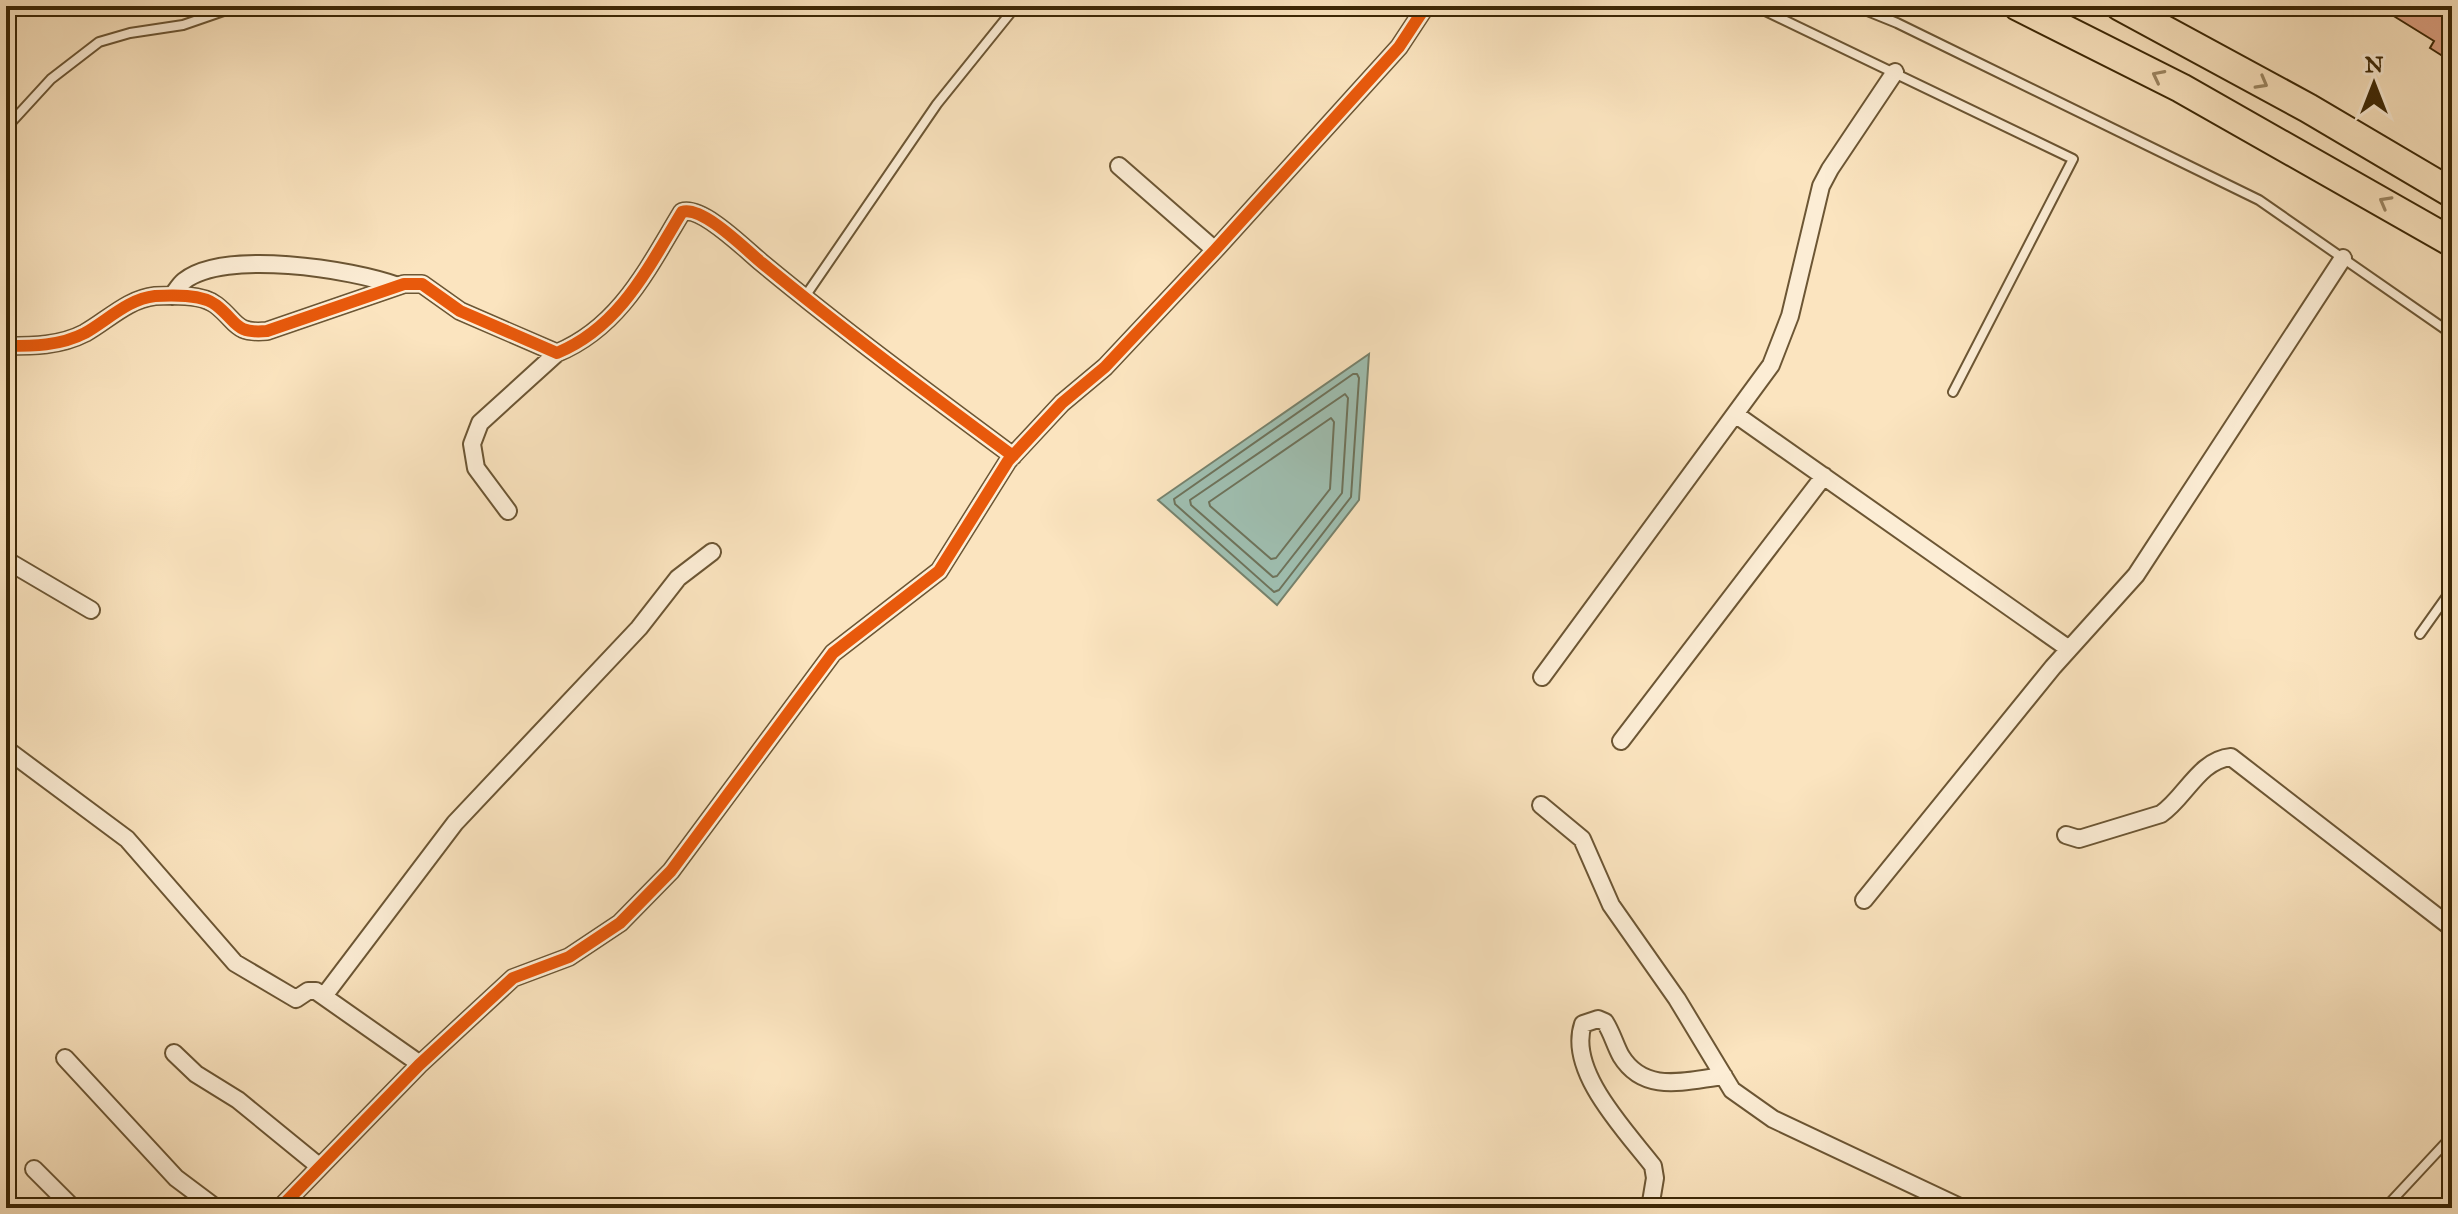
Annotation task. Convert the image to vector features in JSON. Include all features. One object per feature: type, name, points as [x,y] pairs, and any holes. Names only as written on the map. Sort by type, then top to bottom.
[{"type":"highway","points":[[2018,6],[2181,88],[2452,242]]},
{"type":"highway","points":[[2120,6],[2308,108],[2452,193]]},
{"type":"street","points":[[280,1208],[420,1064],[513,978],[569,957],[620,923],[661,881],[833,653],[939,571],[1013,456],[1062,403],[1105,367],[1215,250],[1399,47],[1426,6]]},
{"type":"street","points":[[1542,677],[1771,365],[1790,316],[1821,186],[1895,72]]},
{"type":"street","points":[[1119,166],[1215,250]]},
{"type":"street","points":[[508,511],[476,468],[472,444],[480,423],[557,353],[587,339],[601,328],[637,288],[682,212],[689,210],[718,226],[804,298],[1013,456]]},
{"type":"street","points":[[1864,900],[2069,649],[2136,575],[2343,258]]},
{"type":"street","points":[[172,296],[184,281],[197,275],[223,268],[259,265],[306,265],[335,269],[398,286]]},
{"type":"street","points":[[6,346],[60,343],[84,333],[139,299],[172,296],[214,303],[241,330],[254,332],[267,331],[398,286],[422,284],[460,311],[557,353]]},
{"type":"street","points":[[1735,414],[2069,649]]},
{"type":"street","points":[[1621,741],[1824,476]]},
{"type":"street","points":[[324,996],[455,823],[639,628],[678,578],[712,552]]},
{"type":"street","points":[[6,560],[91,610]]},
{"type":"street","points":[[6,749],[127,839],[235,963],[296,999],[311,989],[324,996],[420,1064]]},
{"type":"street","points":[[2066,835],[2079,839],[2161,814],[2171,808],[2204,769],[2231,757],[2452,928]]},
{"type":"street","points":[[1541,805],[1582,839],[1611,905],[1677,999],[1732,1090],[1773,1119],[1962,1208]]},
{"type":"street","points":[[1650,1208],[1655,1178],[1653,1166],[1598,1091],[1582,1061],[1579,1037],[1583,1024],[1598,1019],[1605,1022],[1621,1056],[1638,1075],[1652,1081],[1666,1084],[1724,1076]]},
{"type":"street","points":[[174,1053],[196,1074],[238,1100],[320,1167]]},
{"type":"street","points":[[65,1058],[176,1178],[216,1208]]},
{"type":"street","points":[[34,1169],[73,1208]]},
{"type":"lane","points":[[6,128],[51,79],[99,42],[130,33],[183,25],[238,6]]},
{"type":"lane","points":[[804,298],[937,104],[1016,6]]},
{"type":"lane","points":[[1755,6],[2073,159],[1953,392]]},
{"type":"lane","points":[[1855,6],[1897,23],[2259,200],[2452,334]]},
{"type":"lane","points":[[2420,634],[2452,589]]},
{"type":"lane","points":[[2385,1208],[2452,1136]]},
{"type":"water","points":[[1369,354],[1359,500],[1277,605],[1158,500]]},
{"type":"building","points":[[2397,6],[2439,6],[2452,14],[2452,62],[2430,48],[2434,41],[2392,15]]},
{"type":"cycle path","points":[[280,1208],[419,1065],[513,978],[569,957],[620,923],[671,871],[833,653],[939,571],[1008,461],[1062,403],[1105,367],[1215,250],[1399,47],[1426,6]]},
{"type":"cycle path","points":[[6,346],[66,341],[94,328],[127,306],[155,296],[187,296],[210,301],[242,329],[267,331],[404,284],[422,284],[460,311],[557,353],[579,342],[615,312],[644,274],[682,212],[691,212],[724,230],[855,337],[1013,456]]}]
